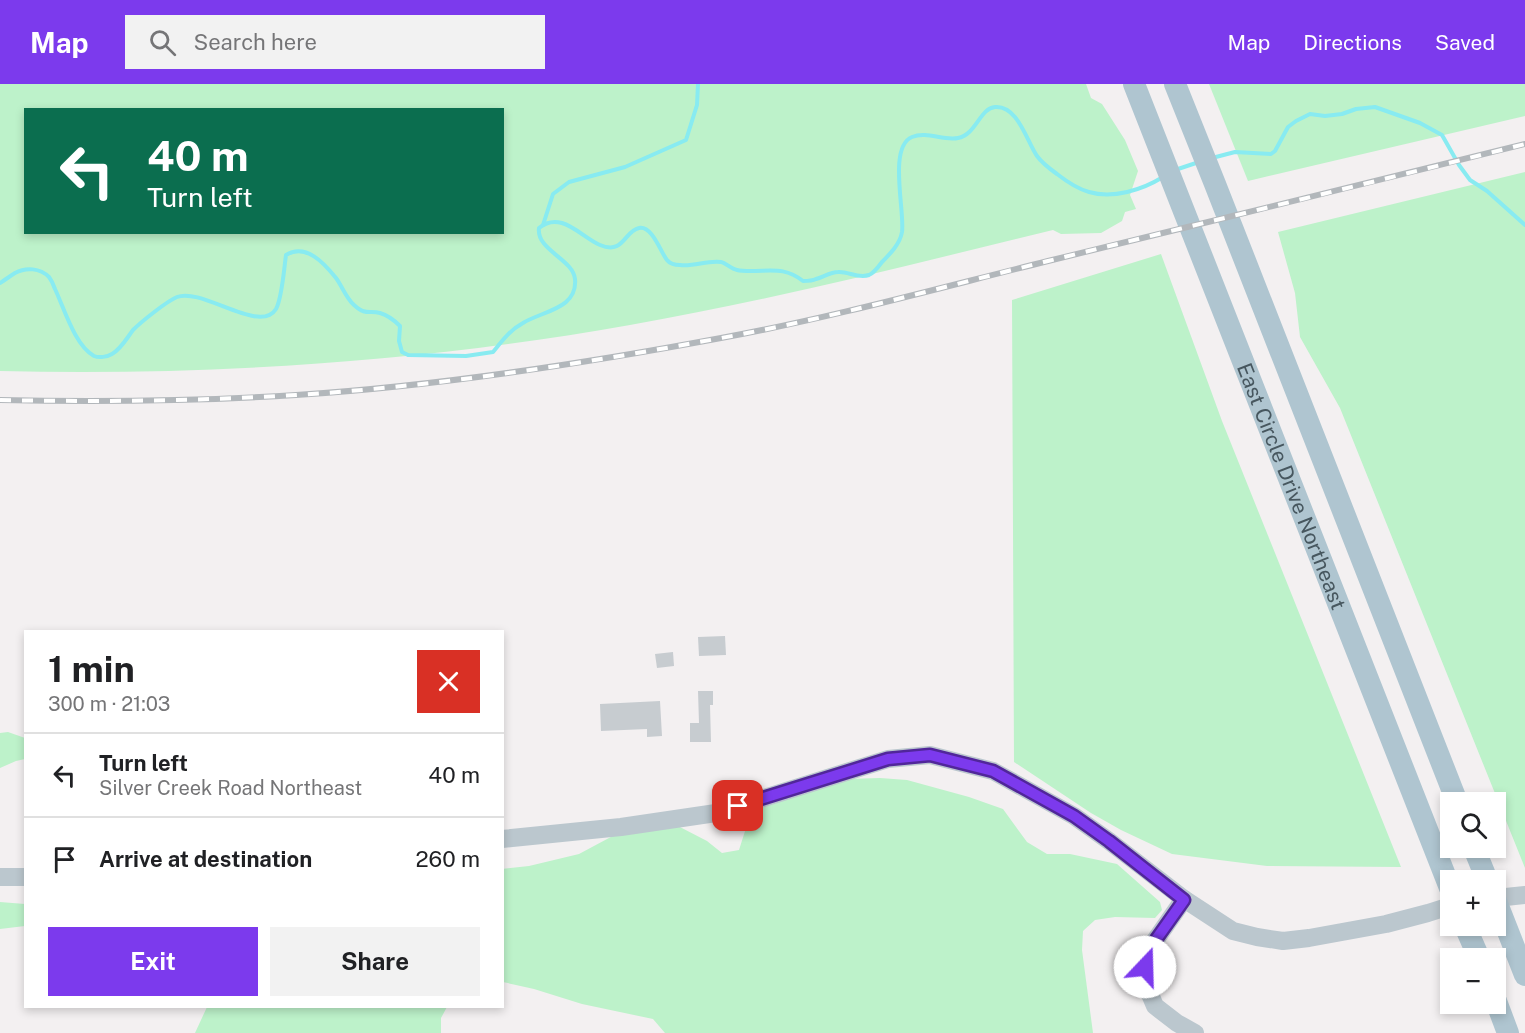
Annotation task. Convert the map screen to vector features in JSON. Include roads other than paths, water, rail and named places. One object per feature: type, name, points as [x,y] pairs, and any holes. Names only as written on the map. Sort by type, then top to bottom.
[{"type":"main road","name":"East Circle Drive Northeast","points":[[1134,84],[1443,870]]},
{"type":"main road","name":"East Circle Drive Northeast","points":[[1175,84],[1453,792]]},
{"type":"main road","points":[[1506,926],[1525,975]]},
{"type":"main road","points":[[1501,1014],[1508,1033]]},
{"type":"street","points":[[504,839],[621,827],[716,813],[888,759],[930,755],[993,771],[1074,816],[1184,900],[1233,931],[1283,941],[1386,924],[1440,910]]},
{"type":"street","points":[[0,877],[24,877]]},
{"type":"street","points":[[1506,899],[1525,896]]},
{"type":"street","points":[[1184,900],[1145,955],[1144,980],[1155,1006],[1195,1033]]},
{"type":"waterway","points":[[543,225],[553,194],[569,182],[625,167],[686,140],[697,105],[698,84]]},
{"type":"waterway","points":[[1212,158],[1235,152],[1271,154],[1288,127],[1310,114],[1325,116],[1375,107],[1420,123],[1442,135],[1470,180],[1487,191],[1525,225]]},
{"type":"waterway","points":[[0,283],[24,270],[33,269],[45,274],[52,282],[81,344],[94,356],[103,357],[115,352],[137,326],[177,297],[201,298],[244,314],[257,317],[268,316],[278,304],[286,255],[301,251],[314,256],[326,266],[354,305],[365,312],[383,314],[400,326],[399,341],[402,352],[408,355],[466,356],[493,352],[518,326],[557,308],[571,297],[575,279],[573,272],[549,249],[540,236],[539,228],[547,223],[563,223],[600,245],[608,247],[619,245],[634,230],[644,228],[656,240],[668,261],[676,265],[721,262],[739,270],[784,272],[803,281],[835,272],[869,275],[897,245],[901,236],[899,166],[905,143],[918,135],[952,139],[964,136],[990,108],[1003,108],[1010,112],[1021,126],[1037,156],[1064,179],[1081,189],[1098,194],[1117,194],[1146,186],[1163,177]]},
{"type":"waterway","points":[[1175,170],[1199,162]]},
{"type":"railway","points":[[0,400],[222,399],[296,395],[456,380],[616,357],[844,312],[1525,144]]}]
